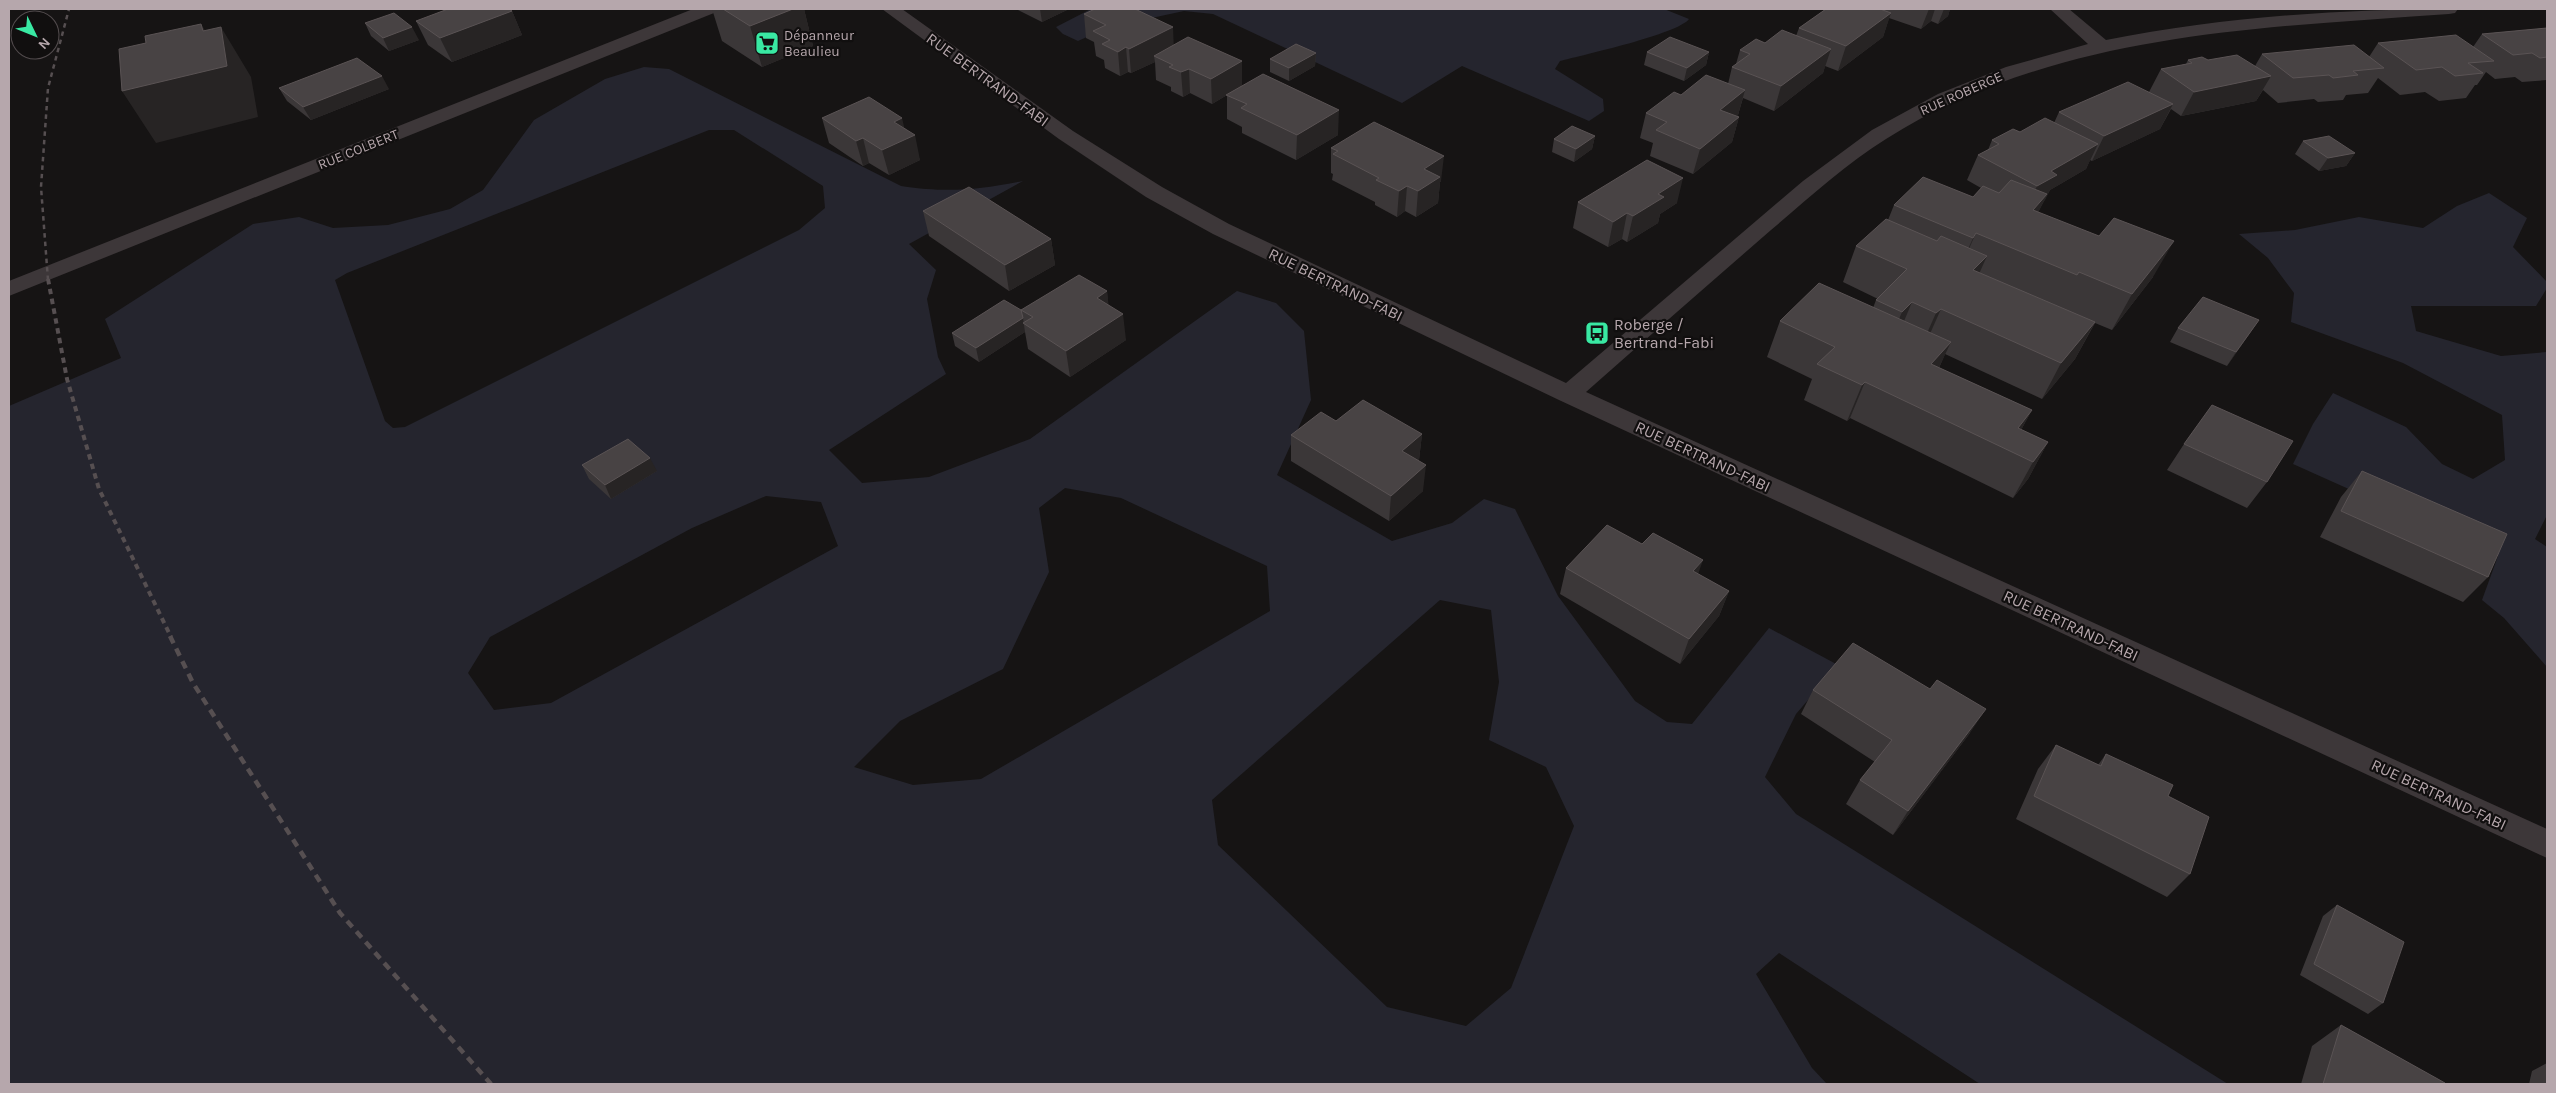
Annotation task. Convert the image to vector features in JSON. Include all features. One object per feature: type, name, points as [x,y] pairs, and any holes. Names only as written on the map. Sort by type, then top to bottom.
[{"type":"street","name":"RUE COLBERT","points":[[9,289],[708,9]]},
{"type":"street","name":"RUE BERTRAND-FABI","points":[[891,9],[1066,135],[1154,192],[1221,229],[1568,394],[2547,844]]},
{"type":"street","points":[[2059,9],[2100,45]]},
{"type":"street","name":"RUE ROBERGE","points":[[1568,394],[1829,170],[1879,134],[1929,106],[1996,76],[2056,56],[2100,45],[2207,29],[2449,9]]},
{"type":"shaded area","points":[[1091,9],[1664,9],[1689,19],[1681,25],[1649,37],[1560,61],[1555,69],[1603,99],[1604,111],[1589,121],[1462,66],[1402,103],[1213,14],[1184,11],[1133,22],[1120,22],[1078,41],[1063,34],[1056,27]]},
{"type":"shaded area","points":[[644,67],[669,69],[901,186],[962,190],[1023,181],[909,244],[936,270],[927,299],[938,357],[946,374],[829,450],[862,483],[929,477],[1030,439],[1237,291],[1276,303],[1304,331],[1311,400],[1277,475],[1392,541],[1452,523],[1484,499],[1515,509],[1558,596],[1635,701],[1667,722],[1692,724],[1769,628],[1838,665],[1796,714],[1765,777],[1796,814],[2228,1084],[1980,1084],[1779,953],[1756,974],[1812,1068],[1827,1084],[9,1084],[9,406],[121,358],[105,319],[253,224],[299,217],[333,228],[388,225],[450,209],[483,190],[534,120],[605,79]],"holes":[[[709,130],[734,130],[823,186],[825,208],[799,230],[405,427],[393,428],[385,421],[335,280],[347,273]],[[1065,488],[1121,498],[1267,566],[1270,611],[981,779],[913,785],[854,767],[900,721],[1003,669],[1049,572],[1039,508]],[[766,496],[821,502],[838,546],[551,703],[494,710],[468,673],[490,637],[692,528]],[[1440,600],[1491,610],[1499,682],[1489,740],[1546,767],[1574,826],[1511,988],[1466,1026],[1387,1007],[1218,845],[1212,800]]]},
{"type":"shaded area","points":[[2489,193],[2527,218],[2513,247],[2547,282],[2547,288],[2536,306],[2411,306],[2416,331],[2501,356],[2547,352],[2547,515],[2535,539],[2547,547],[2547,667],[2504,618],[2482,600],[2498,556],[2293,464],[2313,424],[2333,393],[2406,427],[2442,464],[2473,479],[2505,460],[2502,415],[2403,363],[2291,322],[2294,293],[2268,258],[2239,234],[2295,230],[2359,217],[2423,228],[2457,206]]},
{"type":"building","points":[[448,9],[509,9],[512,11],[440,38],[416,21]]},
{"type":"building","points":[[723,9],[793,9],[750,26]]},
{"type":"building","points":[[1095,9],[1135,9],[1173,27],[1129,49],[1126,47],[1118,52],[1102,44],[1110,40],[1093,31],[1106,25],[1084,14]]},
{"type":"building","points":[[1826,9],[1880,9],[1891,13],[1846,46],[1799,28]]},
{"type":"building","points":[[394,13],[412,27],[383,38],[365,23]]},
{"type":"building","points":[[201,24],[203,31],[221,27],[227,66],[122,91],[119,49],[146,43],[145,36]]},
{"type":"building","points":[[2547,28],[2547,57],[2540,58],[2532,53],[2513,55],[2482,34]]},
{"type":"building","points":[[1782,30],[1831,49],[1781,86],[1732,67],[1750,54],[1740,50],[1756,39],[1765,43]]},
{"type":"building","points":[[2456,35],[2494,61],[2468,63],[2483,73],[2455,76],[2442,67],[2416,70],[2378,43]]},
{"type":"building","points":[[1188,37],[1242,61],[1211,79],[1189,69],[1181,72],[1169,67],[1173,65],[1154,56]]},
{"type":"building","points":[[1670,37],[1709,52],[1687,68],[1647,52]]},
{"type":"building","points":[[1296,44],[1316,53],[1289,68],[1270,59]]},
{"type":"building","points":[[2354,45],[2384,68],[2353,71],[2358,75],[2333,78],[2329,75],[2293,78],[2262,54]]},
{"type":"building","points":[[2237,55],[2271,76],[2194,92],[2161,69],[2192,63],[2188,60],[2202,57],[2208,60]]},
{"type":"building","points":[[357,58],[382,76],[303,107],[279,88]]},
{"type":"building","points":[[1263,74],[1339,110],[1297,135],[1241,108],[1247,104],[1226,95]]},
{"type":"building","points":[[1706,75],[1745,90],[1720,110],[1739,117],[1700,149],[1656,130],[1667,122],[1646,113],[1674,92],[1681,95]]},
{"type":"building","points":[[2128,82],[2173,104],[2104,136],[2059,112]]},
{"type":"building","points":[[869,97],[902,118],[894,122],[915,135],[882,150],[863,138],[856,141],[822,118]]},
{"type":"building","points":[[2045,118],[2098,144],[2051,171],[2057,175],[2037,186],[1978,155],[1999,144],[1992,140],[2013,129],[2020,132]]},
{"type":"building","points":[[1374,122],[1444,156],[1424,169],[1440,177],[1418,191],[1407,186],[1399,191],[1376,180],[1379,178],[1333,154],[1338,151],[1331,148]]},
{"type":"building","points":[[1572,126],[1595,136],[1576,149],[1554,139]]},
{"type":"building","points":[[2329,136],[2355,153],[2328,158],[2303,141]]},
{"type":"building","points":[[1647,160],[1683,178],[1658,194],[1664,197],[1633,216],[1627,213],[1613,222],[1578,202]]},
{"type":"building","points":[[1923,177],[1973,197],[1983,186],[1999,193],[2011,180],[2047,194],[2033,210],[2099,236],[2114,218],[2174,241],[2132,294],[2079,272],[2077,275],[1976,233],[1973,238],[1894,205]]},
{"type":"building","points":[[969,187],[1051,239],[1005,265],[923,211]]},
{"type":"building","points":[[1886,219],[1937,241],[1941,236],[1987,256],[1973,270],[2095,322],[2061,363],[1941,309],[1936,313],[1912,302],[1902,312],[1876,300],[1907,269],[1856,246]]},
{"type":"building","points":[[1079,275],[1107,291],[1097,298],[1123,314],[1066,351],[1023,323],[1033,317],[1021,310]]},
{"type":"building","points":[[1819,283],[1951,342],[1931,364],[2032,410],[2018,428],[2048,442],[2033,462],[1865,382],[1862,385],[1817,364],[1835,347],[1780,321]]},
{"type":"building","points":[[2203,297],[2259,320],[2236,352],[2178,328]]},
{"type":"building","points":[[1004,300],[1021,310],[1023,318],[976,348],[952,333]]},
{"type":"building","points":[[1363,400],[1422,434],[1402,451],[1426,465],[1391,496],[1291,435],[1321,412],[1336,421]]},
{"type":"building","points":[[2212,405],[2293,441],[2267,482],[2184,444]]},
{"type":"building","points":[[628,439],[650,458],[605,485],[582,465]]},
{"type":"building","points":[[2362,471],[2507,534],[2488,577],[2341,511]]},
{"type":"building","points":[[1607,525],[1642,544],[1653,533],[1703,560],[1693,571],[1729,591],[1689,639],[1566,568]]},
{"type":"building","points":[[1853,643],[1930,689],[1937,680],[1986,709],[1908,811],[1860,780],[1892,740],[1813,690]]},
{"type":"building","points":[[2056,745],[2101,766],[2106,754],[2173,785],[2168,796],[2209,817],[2190,874],[2034,796]]},
{"type":"building","points":[[2337,905],[2404,942],[2383,1003],[2314,964]]},
{"type":"building","points":[[2341,1025],[2445,1083],[2445,1084],[2323,1084]]},
{"type":"railway","points":[[48,280],[41,187],[48,88],[69,9]]},
{"type":"railway","points":[[48,279],[67,379],[99,489],[171,637]]},
{"type":"railway","points":[[170,636],[193,683],[340,913],[491,1084]]},
{"type":"place","name":"Dépanneur Beaulieu","points":[[767,43]]},
{"type":"place","name":"Roberge / Bertrand-Fabi","points":[[1597,333]]}]
